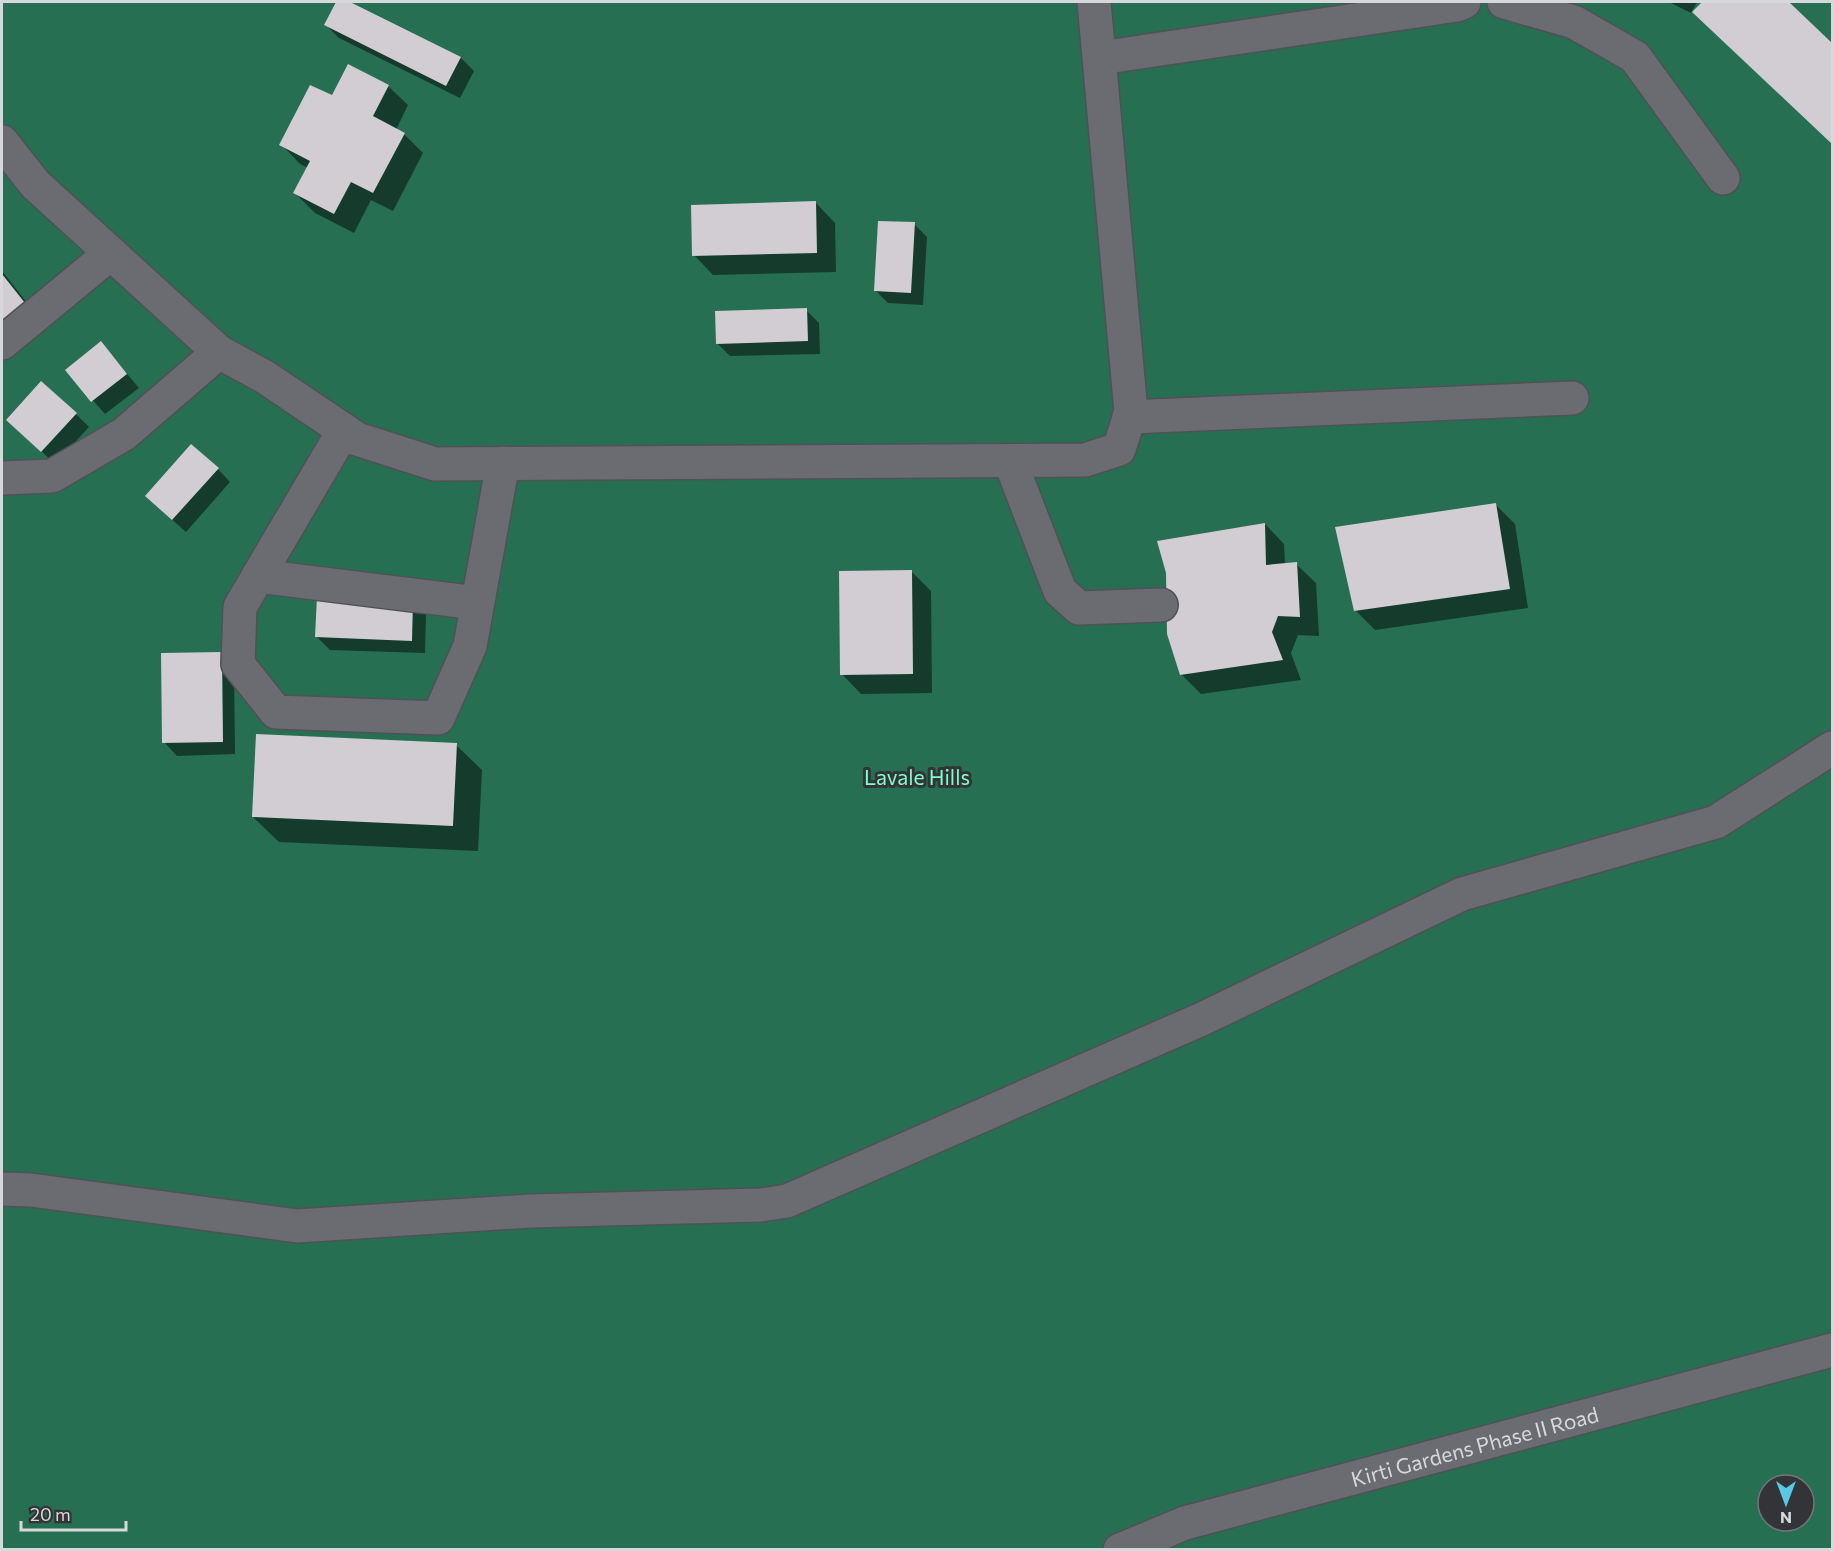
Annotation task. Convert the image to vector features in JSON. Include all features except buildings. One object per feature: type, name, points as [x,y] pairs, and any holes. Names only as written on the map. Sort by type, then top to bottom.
[{"type":"lane","points":[[2,142],[35,184],[219,352],[265,377],[357,439],[435,464],[1085,460],[1119,448],[1131,412],[1094,2]]},
{"type":"lane","points":[[1100,58],[1457,5],[1464,2]]},
{"type":"lane","points":[[1504,2],[1574,22],[1635,57],[1723,178]]},
{"type":"lane","points":[[2,343],[111,253]]},
{"type":"lane","points":[[2,478],[52,476],[124,434],[219,352]]},
{"type":"lane","points":[[1129,417],[1572,398]]},
{"type":"lane","points":[[344,430],[240,607],[238,664],[276,712],[438,718],[470,646],[503,463]]},
{"type":"lane","points":[[1010,461],[1060,591],[1079,608],[1161,605]]},
{"type":"lane","points":[[258,576],[477,603]]},
{"type":"lane","points":[[2,1189],[31,1190],[297,1226],[530,1211],[761,1205],[787,1201],[1202,1018],[1462,894],[1716,822],[1833,748]]},
{"type":"lane","name":"Kirti Gardens Phase II Road","points":[[1120,1550],[1185,1523],[1833,1350]]},
{"type":"green space","name":"Lavale Hills","points":[[2,2],[1832,2],[1832,1549],[2,1550]]}]
